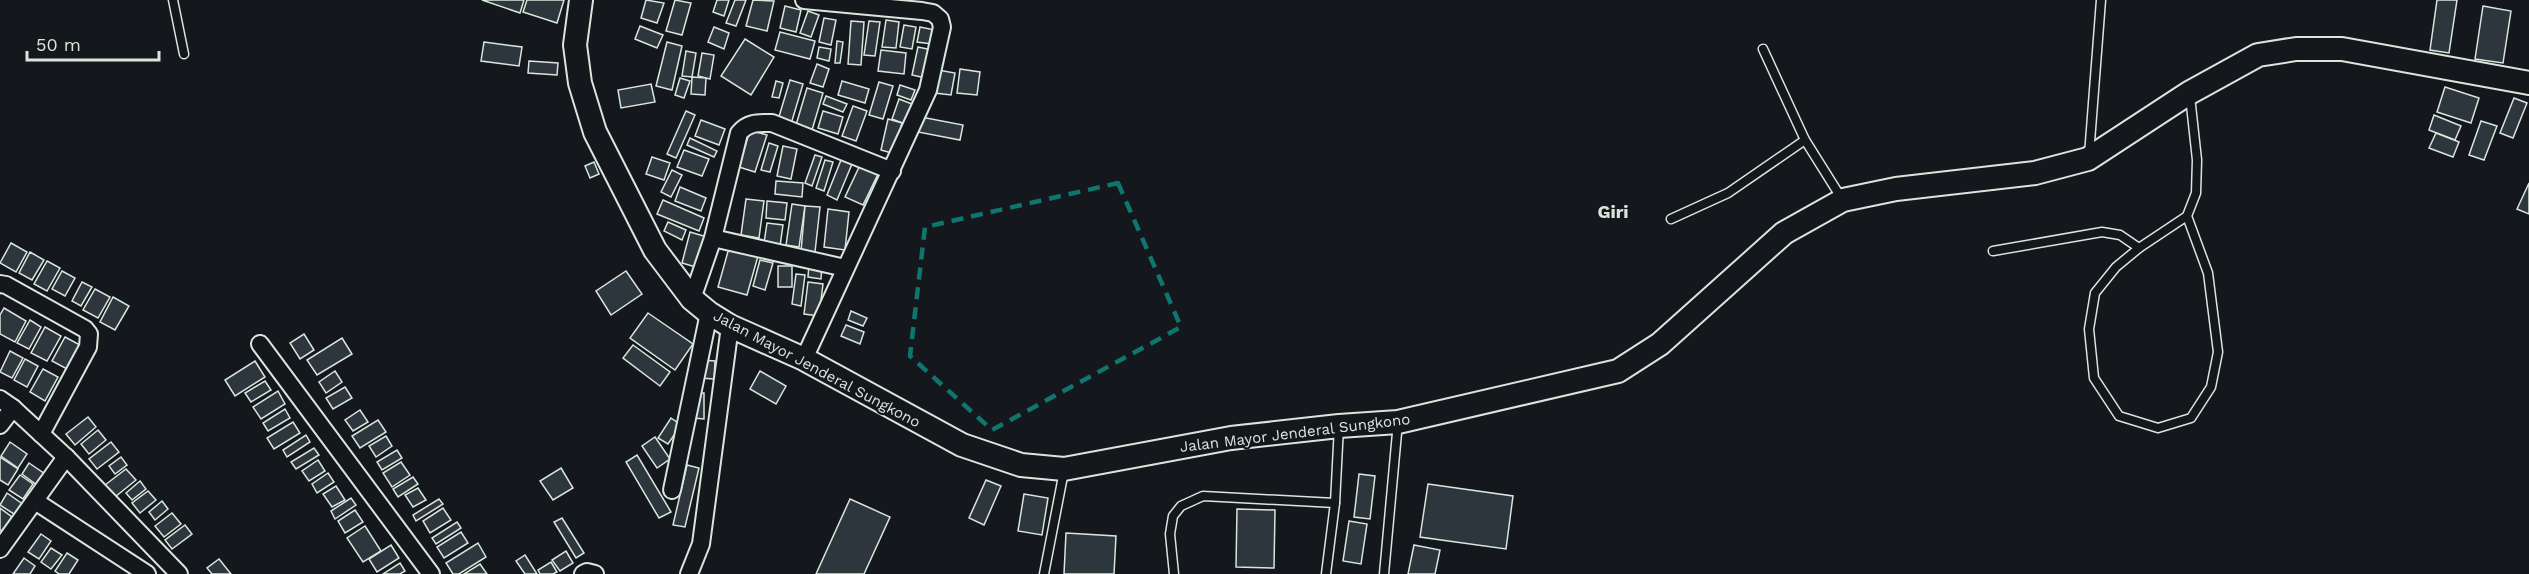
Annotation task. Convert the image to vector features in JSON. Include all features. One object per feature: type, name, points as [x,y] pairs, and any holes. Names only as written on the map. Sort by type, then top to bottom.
[{"type":"main road","name":"Jalan Mayor Jenderal Sungkono","points":[[581,0],[575,45],[580,83],[595,132],[655,250],[701,306],[730,326],[804,359],[962,445],[1021,465],[1064,469],[1231,438],[1398,422],[1618,371],[1660,344],[1784,233],[1842,200],[1896,189],[2035,173],[2088,159],[2189,93],[2258,55],[2296,49],[2342,49],[2529,83]]},
{"type":"street","points":[[804,0],[921,11],[933,14],[940,19],[942,27],[928,90],[804,359]]},
{"type":"street","points":[[672,490],[713,238],[739,134],[745,126],[772,123],[892,171]]},
{"type":"street","points":[[713,238],[845,268]]},
{"type":"street","points":[[0,284],[6,285],[85,329],[89,334],[88,347],[41,434]]},
{"type":"street","points":[[688,574],[701,544],[730,326]]},
{"type":"street","points":[[260,344],[431,574]]},
{"type":"street","points":[[0,425],[7,404],[66,456],[175,573]]},
{"type":"street","points":[[0,549],[66,456]]},
{"type":"street","points":[[35,501],[147,574]]},
{"type":"street","points":[[583,574],[587,572],[595,574]]},
{"type":"lane","points":[[173,0],[184,54]]},
{"type":"lane","points":[[2088,159],[2101,0]]},
{"type":"lane","points":[[1763,50],[1805,140],[1842,200]]},
{"type":"lane","points":[[2187,216],[2208,273],[2218,352],[2211,387],[2191,418],[2158,428],[2119,416],[2094,378],[2089,329],[2095,293],[2116,267],[2139,248],[2187,216],[2196,193],[2197,160],[2189,93]]},
{"type":"lane","points":[[1671,219],[1728,194],[1805,140]]},
{"type":"lane","points":[[1993,251],[2102,232],[2121,235],[2139,248]]},
{"type":"lane","points":[[1384,574],[1398,422]]},
{"type":"lane","points":[[1326,574],[1335,503],[1339,426]]},
{"type":"lane","points":[[1044,574],[1064,469]]},
{"type":"lane","points":[[1174,574],[1170,534],[1173,516],[1181,506],[1203,496],[1335,503]]},
{"type":"highlighted area","points":[[1118,183],[1181,327],[992,430],[910,356],[925,227]]},
{"type":"building","points":[[482,0],[524,0],[520,13]]},
{"type":"building","points":[[527,0],[564,0],[557,23],[523,12]]},
{"type":"building","points":[[646,0],[664,3],[657,23],[641,18]]},
{"type":"building","points":[[675,0],[691,3],[682,35],[666,31]]},
{"type":"building","points":[[717,0],[729,0],[724,16],[713,12]]},
{"type":"building","points":[[735,0],[746,0],[736,26],[726,23]]},
{"type":"building","points":[[753,0],[774,1],[767,31],[746,26]]},
{"type":"building","points":[[2437,0],[2457,0],[2449,53],[2430,50]]},
{"type":"building","points":[[785,6],[801,10],[796,32],[780,28]]},
{"type":"building","points":[[2483,6],[2511,11],[2503,63],[2475,59]]},
{"type":"building","points":[[808,11],[819,15],[811,37],[800,33]]},
{"type":"building","points":[[824,18],[836,20],[831,45],[819,42]]},
{"type":"building","points":[[886,20],[899,22],[896,48],[882,47]]},
{"type":"building","points":[[851,21],[864,22],[861,65],[848,64]]},
{"type":"building","points":[[869,21],[880,22],[875,56],[864,55]]},
{"type":"building","points":[[904,25],[916,27],[912,49],[900,47]]},
{"type":"building","points":[[640,26],[663,35],[657,48],[635,39]]},
{"type":"building","points":[[714,27],[729,33],[724,49],[708,42]]},
{"type":"building","points":[[920,27],[935,30],[932,44],[917,42]]},
{"type":"building","points":[[780,32],[815,41],[810,59],[775,50]]},
{"type":"building","points":[[745,39],[774,57],[751,95],[721,76]]},
{"type":"building","points":[[837,41],[843,42],[840,63],[835,63]]},
{"type":"building","points":[[484,42],[522,47],[519,66],[481,61]]},
{"type":"building","points":[[667,42],[682,46],[672,90],[656,86]]},
{"type":"building","points":[[819,47],[831,49],[829,61],[817,58]]},
{"type":"building","points":[[918,47],[937,51],[930,79],[912,75]]},
{"type":"building","points":[[881,50],[906,53],[904,74],[878,71]]},
{"type":"building","points":[[686,51],[696,53],[692,77],[682,76]]},
{"type":"building","points":[[702,53],[714,55],[710,79],[698,76]]},
{"type":"building","points":[[529,61],[558,63],[557,75],[528,73]]},
{"type":"building","points":[[817,64],[829,69],[823,87],[810,83]]},
{"type":"building","points":[[960,69],[980,72],[977,95],[957,93]]},
{"type":"building","points":[[938,70],[955,73],[951,95],[935,93]]},
{"type":"building","points":[[692,77],[706,78],[705,95],[691,94]]},
{"type":"building","points":[[680,78],[690,81],[684,98],[675,95]]},
{"type":"building","points":[[790,80],[803,84],[791,124],[778,120]]},
{"type":"building","points":[[776,81],[783,83],[779,98],[772,97]]},
{"type":"building","points":[[842,81],[869,89],[865,103],[838,95]]},
{"type":"building","points":[[879,82],[893,86],[883,119],[869,115]]},
{"type":"building","points":[[651,84],[655,102],[621,108],[618,90]]},
{"type":"building","points":[[900,85],[915,90],[911,100],[897,95]]},
{"type":"building","points":[[2445,87],[2479,98],[2471,123],[2437,112]]},
{"type":"building","points":[[807,88],[823,93],[812,130],[796,125]]},
{"type":"building","points":[[826,96],[847,104],[843,112],[823,104]]},
{"type":"building","points":[[2514,98],[2527,103],[2513,138],[2500,133]]},
{"type":"building","points":[[899,99],[912,104],[905,124],[892,119]]},
{"type":"building","points":[[853,106],[867,111],[856,141],[842,136]]},
{"type":"building","points":[[686,111],[695,115],[676,158],[667,154]]},
{"type":"building","points":[[823,111],[843,117],[838,134],[818,128]]},
{"type":"building","points":[[2434,115],[2461,126],[2455,140],[2429,130]]},
{"type":"building","points":[[921,117],[963,125],[960,140],[918,132]]},
{"type":"building","points":[[888,119],[902,123],[895,154],[881,150]]},
{"type":"building","points":[[701,120],[725,129],[719,145],[695,136]]},
{"type":"building","points":[[2481,121],[2497,126],[2484,160],[2469,155]]},
{"type":"building","points":[[750,130],[767,135],[755,172],[739,167]]},
{"type":"building","points":[[2436,133],[2459,142],[2453,157],[2429,148]]},
{"type":"building","points":[[690,138],[717,151],[714,157],[687,145]]},
{"type":"building","points":[[769,143],[778,146],[770,172],[761,170]]},
{"type":"building","points":[[783,146],[797,149],[791,179],[777,176]]},
{"type":"building","points":[[684,150],[709,159],[702,176],[677,167]]},
{"type":"building","points":[[815,155],[822,157],[812,186],[805,183]]},
{"type":"building","points":[[652,157],[670,163],[664,180],[646,174]]},
{"type":"building","points":[[825,160],[833,162],[824,191],[816,188]]},
{"type":"building","points":[[841,160],[852,164],[837,200],[827,195]]},
{"type":"building","points":[[594,162],[599,174],[590,178],[585,166]]},
{"type":"building","points":[[861,163],[879,172],[863,205],[845,197]]},
{"type":"building","points":[[672,170],[682,175],[671,197],[661,192]]},
{"type":"building","points":[[776,181],[803,183],[802,197],[775,194]]},
{"type":"building","points":[[2529,183],[2529,214],[2517,209]]},
{"type":"building","points":[[680,187],[706,198],[701,211],[675,201]]},
{"type":"building","points":[[746,199],[764,201],[759,238],[741,235]]},
{"type":"building","points":[[663,200],[704,218],[699,231],[657,214]]},
{"type":"building","points":[[767,201],[787,203],[785,220],[766,218]]},
{"type":"building","points":[[792,204],[805,206],[799,247],[786,245]]},
{"type":"building","points":[[805,206],[820,207],[815,252],[801,251]]},
{"type":"building","points":[[828,209],[849,212],[845,250],[824,247]]},
{"type":"building","points":[[668,222],[686,230],[682,240],[664,231]]},
{"type":"building","points":[[767,223],[783,225],[780,246],[764,243]]},
{"type":"building","points":[[690,232],[707,237],[699,268],[682,263]]},
{"type":"building","points":[[11,243],[27,252],[16,272],[0,263]]},
{"type":"building","points":[[729,248],[758,256],[747,295],[718,287]]},
{"type":"building","points":[[30,252],[44,260],[32,280],[19,273]]},
{"type":"building","points":[[760,260],[773,263],[765,290],[753,286]]},
{"type":"building","points":[[47,261],[60,268],[47,291],[34,284]]},
{"type":"building","points":[[809,264],[822,266],[821,279],[808,277]]},
{"type":"building","points":[[778,266],[792,266],[792,287],[778,287]]},
{"type":"building","points":[[62,271],[75,278],[65,296],[52,289]]},
{"type":"building","points":[[626,271],[642,294],[611,315],[596,291]]},
{"type":"building","points":[[796,274],[805,275],[801,306],[792,304]]},
{"type":"building","points":[[82,282],[92,287],[81,306],[72,301]]},
{"type":"building","points":[[808,282],[823,284],[819,316],[804,314]]},
{"type":"building","points":[[95,289],[110,297],[98,318],[83,310]]},
{"type":"building","points":[[113,297],[129,306],[115,330],[100,322]]},
{"type":"building","points":[[4,308],[26,321],[15,342],[0,334],[0,315]]},
{"type":"building","points":[[851,311],[867,318],[863,326],[848,320]]},
{"type":"building","points":[[648,313],[693,344],[675,370],[630,338]]},
{"type":"building","points":[[30,320],[41,327],[29,349],[17,343]]},
{"type":"building","points":[[846,325],[864,332],[860,344],[841,336]]},
{"type":"building","points":[[45,327],[61,336],[47,361],[31,353]]},
{"type":"building","points":[[304,334],[314,350],[300,359],[290,343]]},
{"type":"building","points":[[65,337],[80,345],[67,369],[52,361]]},
{"type":"building","points":[[342,338],[352,354],[317,375],[307,360]]},
{"type":"building","points":[[633,345],[670,372],[660,386],[623,358]]},
{"type":"building","points":[[10,351],[23,358],[12,378],[0,372]]},
{"type":"building","points":[[25,359],[38,366],[27,387],[14,380]]},
{"type":"building","points":[[701,360],[715,361],[714,379],[700,378]]},
{"type":"building","points":[[255,361],[265,377],[235,396],[225,380]]},
{"type":"building","points":[[43,369],[58,377],[45,401],[30,392]]},
{"type":"building","points":[[335,371],[342,382],[326,393],[319,382]]},
{"type":"building","points":[[760,371],[786,386],[776,404],[750,389]]},
{"type":"building","points":[[265,381],[271,390],[251,402],[245,393]]},
{"type":"building","points":[[345,387],[352,398],[333,409],[326,398]]},
{"type":"building","points":[[278,391],[285,404],[261,419],[253,407]]},
{"type":"building","points":[[694,393],[704,393],[704,419],[694,418]]},
{"type":"building","points":[[285,409],[290,418],[268,431],[263,423]]},
{"type":"building","points":[[360,410],[368,422],[353,431],[345,420]]},
{"type":"building","points":[[88,417],[96,427],[75,445],[66,434]]},
{"type":"building","points":[[671,418],[681,425],[668,444],[658,438]]},
{"type":"building","points":[[378,420],[386,432],[360,448],[352,436]]},
{"type":"building","points":[[293,422],[300,433],[274,449],[267,438]]},
{"type":"building","points":[[98,430],[106,440],[89,454],[81,444]]},
{"type":"building","points":[[306,435],[310,442],[287,457],[283,450]]},
{"type":"building","points":[[386,436],[392,446],[376,457],[369,446]]},
{"type":"building","points":[[655,437],[670,459],[657,468],[642,446]]},
{"type":"building","points":[[10,442],[27,454],[18,468],[1,456]]},
{"type":"building","points":[[111,442],[119,452],[97,469],[89,459]]},
{"type":"building","points":[[314,448],[319,455],[296,469],[291,462]]},
{"type":"building","points":[[397,450],[402,458],[382,470],[377,462]]},
{"type":"building","points":[[637,455],[671,512],[659,518],[626,462]]},
{"type":"building","points":[[0,457],[18,469],[8,485],[0,480]]},
{"type":"building","points":[[121,457],[127,465],[115,474],[109,466]]},
{"type":"building","points":[[318,460],[325,471],[309,481],[302,471]]},
{"type":"building","points":[[401,462],[410,475],[392,487],[383,473]]},
{"type":"building","points":[[29,463],[45,474],[37,485],[22,474]]},
{"type":"building","points":[[687,465],[699,468],[685,527],[673,525]]},
{"type":"building","points":[[561,468],[573,488],[553,500],[540,481]]},
{"type":"building","points":[[126,469],[136,480],[115,497],[105,485]]},
{"type":"building","points":[[328,473],[334,482],[317,493],[312,484]]},
{"type":"building","points":[[1359,474],[1375,476],[1370,519],[1354,517]]},
{"type":"building","points":[[20,475],[33,484],[23,499],[9,490]]},
{"type":"building","points":[[413,477],[418,484],[398,497],[393,489]]},
{"type":"building","points":[[986,480],[1001,486],[984,525],[969,518]]},
{"type":"building","points":[[140,481],[146,489],[132,500],[126,493]]},
{"type":"building","points":[[1428,484],[1513,496],[1506,549],[1420,537]]},
{"type":"building","points":[[336,486],[345,500],[332,507],[323,494]]},
{"type":"building","points":[[418,488],[426,500],[413,507],[405,495]]},
{"type":"building","points":[[148,491],[156,500],[140,513],[132,503]]},
{"type":"building","points":[[7,493],[24,505],[17,516],[0,505]]},
{"type":"building","points":[[1024,494],[1048,498],[1042,535],[1018,531]]},
{"type":"building","points":[[351,498],[356,505],[335,519],[331,511]]},
{"type":"building","points":[[439,499],[443,504],[416,521],[413,515]]},
{"type":"building","points":[[850,499],[890,517],[864,574],[816,574]]},
{"type":"building","points":[[162,501],[168,509],[155,520],[149,512]]},
{"type":"building","points":[[0,508],[12,517],[2,531],[0,530]]},
{"type":"building","points":[[443,508],[451,520],[430,533],[423,521]]},
{"type":"building","points":[[1237,509],[1275,510],[1274,568],[1236,567]]},
{"type":"building","points":[[355,510],[363,522],[345,533],[338,521]]},
{"type":"building","points":[[172,513],[181,524],[164,537],[155,526]]},
{"type":"building","points":[[562,518],[584,553],[576,558],[554,522]]},
{"type":"building","points":[[1349,521],[1367,524],[1361,564],[1343,561]]},
{"type":"building","points":[[457,522],[461,528],[436,544],[432,538]]},
{"type":"building","points":[[185,525],[192,534],[172,549],[165,540]]},
{"type":"building","points":[[365,526],[381,551],[363,562],[347,538]]},
{"type":"building","points":[[461,532],[468,543],[444,558],[437,547]]},
{"type":"building","points":[[1066,533],[1116,536],[1114,574],[1064,574]]},
{"type":"building","points":[[41,534],[51,541],[39,559],[28,552]]},
{"type":"building","points":[[478,543],[486,557],[459,574],[453,574],[446,563]]},
{"type":"building","points":[[391,545],[399,558],[377,572],[369,559]]},
{"type":"building","points":[[1414,545],[1440,550],[1435,574],[1408,574]]},
{"type":"building","points":[[51,548],[62,555],[51,569],[41,562]]},
{"type":"building","points":[[566,551],[573,563],[560,571],[552,560]]},
{"type":"building","points":[[67,553],[78,560],[69,574],[59,574],[55,571]]},
{"type":"building","points":[[525,555],[537,574],[525,574],[516,561]]},
{"type":"building","points":[[24,558],[35,566],[30,574],[13,574]]},
{"type":"building","points":[[219,559],[231,574],[212,574],[207,568]]},
{"type":"building","points":[[551,562],[557,572],[540,574],[538,570]]},
{"type":"building","points":[[400,563],[405,571],[400,574],[383,574]]},
{"type":"building","points":[[480,564],[487,574],[464,574]]},
{"type":"district","name":"Giri","points":[[1613,212]]}]
